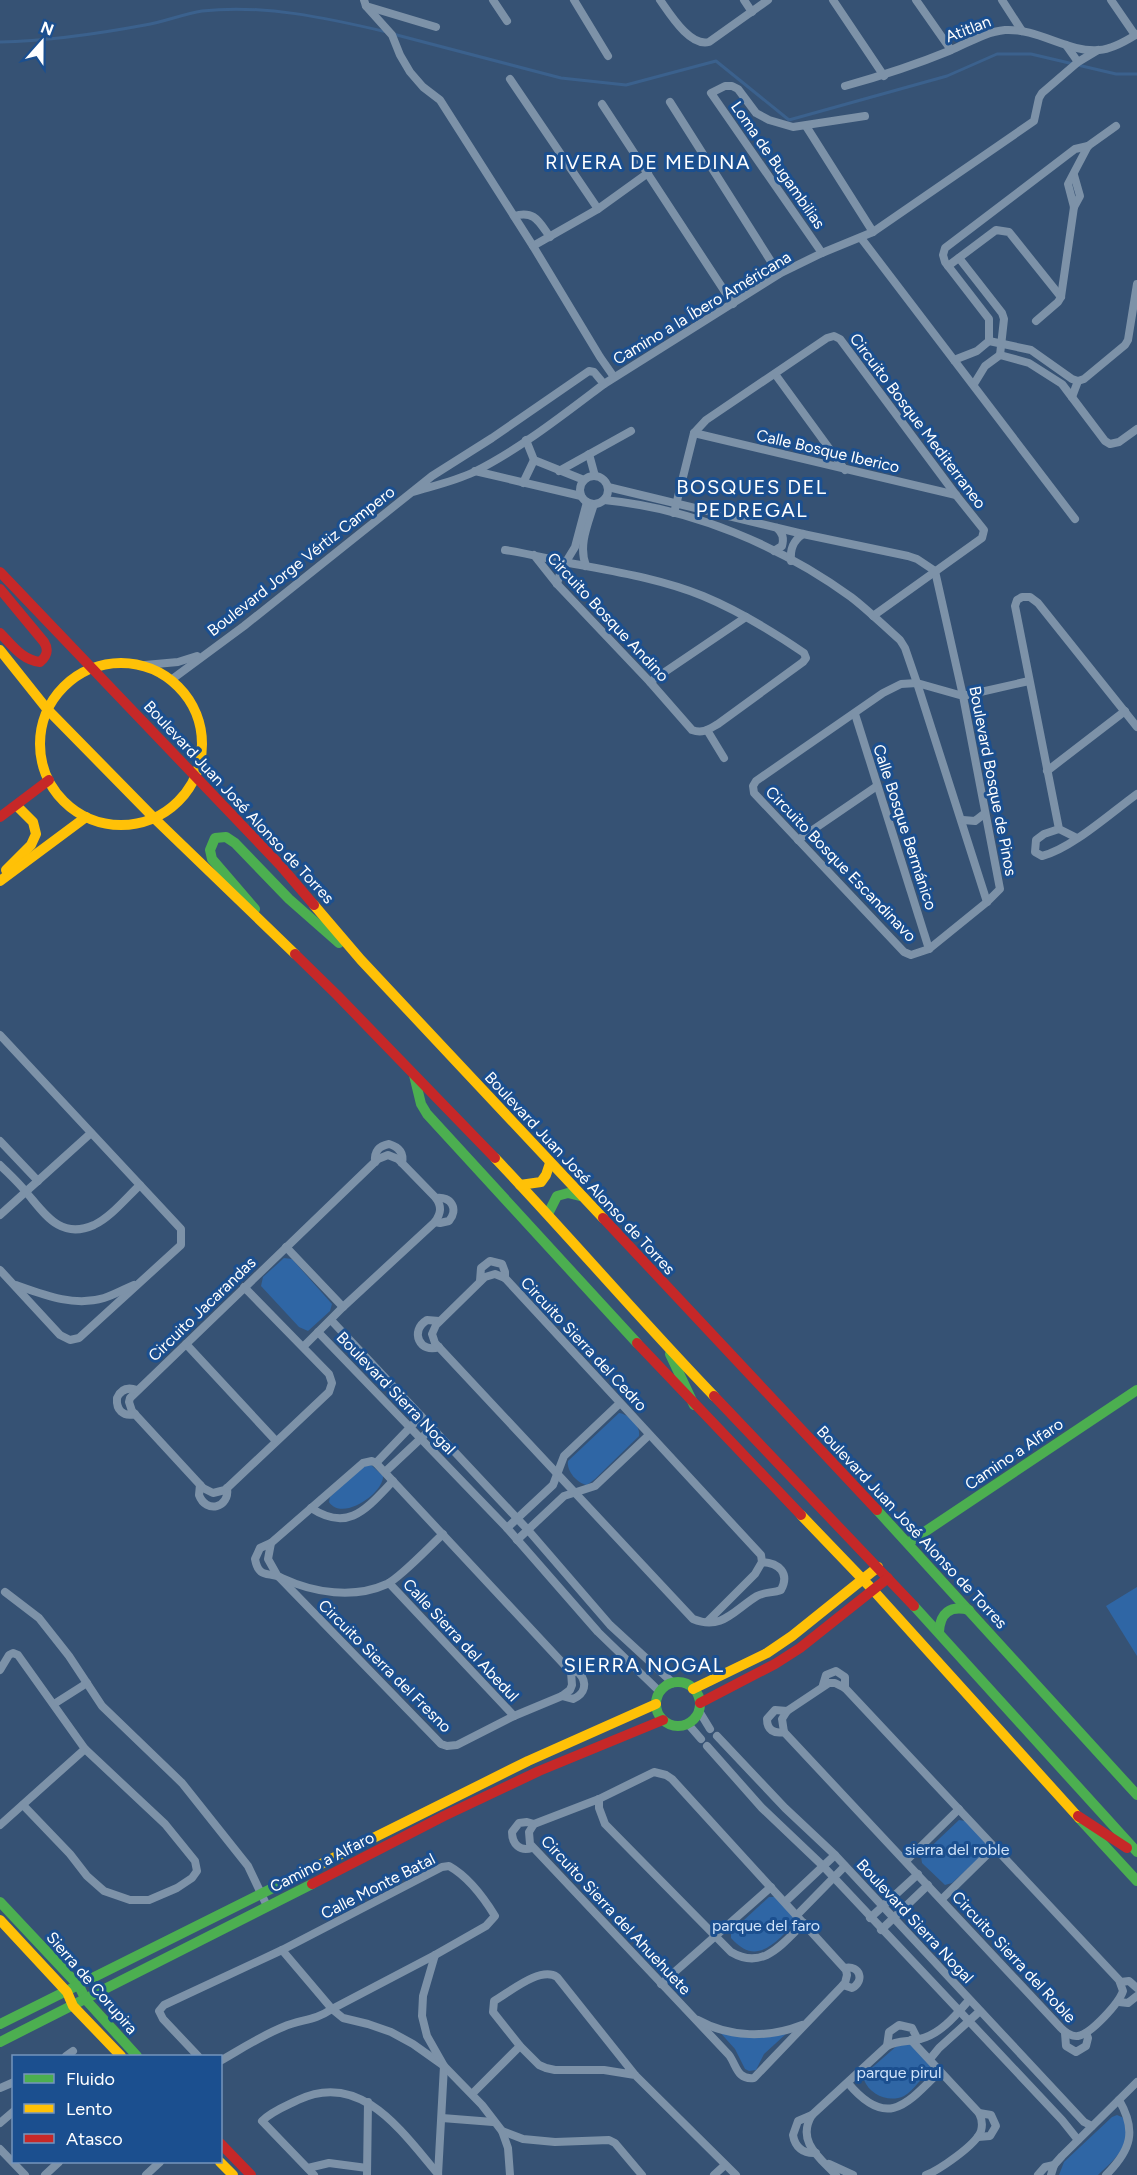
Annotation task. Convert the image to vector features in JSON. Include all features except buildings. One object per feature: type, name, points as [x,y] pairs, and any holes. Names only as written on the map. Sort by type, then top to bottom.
[{"type":"main road","name":"Boulevard Juan José Alonso de Torres","points":[[0,572],[280,865],[361,960],[908,1543],[1137,1795]]},
{"type":"main road","points":[[0,589],[44,642],[47,647],[46,655],[40,662],[31,661],[17,651],[0,633]]},
{"type":"main road","points":[[0,650],[47,709],[155,819],[337,995],[548,1214],[667,1347],[939,1632],[1137,1853]]},
{"type":"main road","points":[[117,662],[145,665],[171,680],[183,693],[192,708],[201,743],[200,760],[195,778],[180,804],[155,819],[141,824],[122,826],[104,823],[86,817],[63,799],[49,780],[42,759],[42,726],[47,709],[64,686],[81,673],[90,668],[117,662]]},
{"type":"main road","points":[[0,817],[49,780]]},
{"type":"main road","points":[[0,879],[36,836],[33,823],[17,806]]},
{"type":"main road","points":[[0,879],[86,817]]},
{"type":"main road","points":[[284,944],[212,859],[210,850],[215,838],[228,837],[313,922],[361,960]]},
{"type":"main road","points":[[414,1075],[421,1104],[427,1114],[694,1405],[863,1579],[1137,1881]]},
{"type":"main road","points":[[519,1185],[538,1184],[543,1181],[550,1163]]},
{"type":"main road","points":[[548,1214],[557,1196],[568,1193],[580,1196]]},
{"type":"main road","points":[[667,1347],[694,1405]]},
{"type":"main road","name":"Camino a Alfaro","points":[[908,1543],[1137,1390]]},
{"type":"main road","points":[[693,1689],[767,1653],[792,1636],[878,1567]]},
{"type":"main road","points":[[699,1707],[693,1689],[684,1683],[673,1683],[660,1692],[656,1704],[663,1720],[675,1726],[688,1724],[699,1707],[800,1648],[888,1578]]},
{"type":"main road","points":[[939,1632],[939,1621],[945,1612],[960,1607],[969,1610]]},
{"type":"main road","name":"Camino a Alfaro","points":[[0,2024],[518,1766],[656,1704]]},
{"type":"main road","name":"Camino a Alfaro","points":[[0,2042],[444,1816],[539,1771],[663,1720]]},
{"type":"main road","points":[[1078,1816],[1137,1853]]},
{"type":"main road","name":"Sierra de Corupira","points":[[0,1902],[79,1986],[86,2000],[136,2055]]},
{"type":"main road","name":"Sierra de Corupira","points":[[0,1920],[67,1992],[73,2006],[120,2055]]},
{"type":"main road","points":[[222,2145],[251,2175]]},
{"type":"main road","points":[[221,2163],[233,2175]]},
{"type":"street","points":[[493,0],[507,21]]},
{"type":"street","points":[[574,0],[608,56]]},
{"type":"street","points":[[660,0],[674,21],[702,44],[709,42],[768,0]]},
{"type":"street","points":[[744,0],[752,12]]},
{"type":"street","points":[[833,0],[884,76]]},
{"type":"street","points":[[916,0],[951,50]]},
{"type":"street","points":[[1002,0],[1022,30]]},
{"type":"street","points":[[1111,0],[1136,35]]},
{"type":"street","points":[[365,3],[436,27]]},
{"type":"street","points":[[365,3],[392,35],[400,56],[410,72],[423,87],[440,100],[614,377]]},
{"type":"street","name":"Atitlan","points":[[845,86],[884,76],[985,34],[1004,30],[1022,30],[1066,45],[1098,50],[1117,45],[1136,35]]},
{"type":"street","points":[[1066,45],[1078,62]]},
{"type":"street","name":"Camino a la Íbero Américana","points":[[604,384],[779,274],[873,232],[1034,121],[1039,98],[1063,74],[1098,50]]},
{"type":"street","points":[[510,79],[598,209]]},
{"type":"street","name":"Loma de Bugambilias","points":[[806,126],[793,127],[769,120],[756,113],[738,89],[732,86],[725,86],[711,93],[822,253]]},
{"type":"street","points":[[670,102],[779,274]]},
{"type":"street","points":[[602,104],[734,304]]},
{"type":"street","points":[[865,116],[806,126],[873,232]]},
{"type":"street","points":[[1036,321],[1061,297],[1074,207],[1067,187],[1088,146],[1116,126]]},
{"type":"street","points":[[989,340],[988,319],[948,266],[943,255],[945,248],[1068,154],[1080,147],[1088,146]]},
{"type":"street","points":[[1068,154],[1077,164]]},
{"type":"street","points":[[533,246],[598,209],[648,173]]},
{"type":"street","points":[[514,216],[524,213],[532,215],[550,237]]},
{"type":"street","points":[[948,266],[996,230],[1009,232],[1061,297]]},
{"type":"street","points":[[861,238],[1075,519]]},
{"type":"street","points":[[959,258],[1002,313],[1004,319],[1000,356]]},
{"type":"street","points":[[1078,381],[1084,379],[1125,345],[1130,334],[1137,284]]},
{"type":"street","name":"Circuito Bosque Mediterraneo","points":[[694,433],[706,420],[827,338],[834,336],[840,339],[984,530],[985,534],[935,571]]},
{"type":"street","points":[[954,360],[977,351],[989,340]]},
{"type":"street","points":[[989,340],[1031,350],[1078,381]]},
{"type":"street","points":[[974,384],[985,366],[1000,356],[1029,363],[1058,381],[1110,444],[1119,442],[1137,429]]},
{"type":"street","name":"Boulevard Jorge Vértiz Campero","points":[[171,680],[244,626],[432,476],[589,371],[594,372],[604,384],[526,440],[475,471],[453,481],[413,492]]},
{"type":"street","points":[[775,374],[845,470]]},
{"type":"street","points":[[1072,397],[1078,381]]},
{"type":"street","points":[[559,471],[631,431]]},
{"type":"street","points":[[674,513],[694,433]]},
{"type":"street","name":"Calle Bosque Iberico","points":[[694,433],[956,495]]},
{"type":"street","points":[[475,471],[581,496],[591,503],[604,500],[608,494],[608,487],[601,478],[595,476],[584,480],[534,460],[526,440]]},
{"type":"street","points":[[589,454],[595,476]]},
{"type":"street","points":[[523,483],[534,460]]},
{"type":"street","points":[[581,496],[580,490],[584,480]]},
{"type":"street","points":[[608,487],[802,534],[908,556],[935,571],[873,616]]},
{"type":"street","name":"Boulevard Bosque de Pinos","points":[[604,500],[630,502],[674,513],[720,528],[774,552],[814,573],[852,598],[900,640],[905,648],[963,820],[987,902],[1000,889],[963,696],[935,571]]},
{"type":"street","name":"Circuito Bosque Andino","points":[[534,555],[565,562],[575,547],[591,503]]},
{"type":"street","name":"Circuito Bosque Andino","points":[[534,555],[557,584],[692,730],[699,732],[707,730],[806,658],[804,653],[771,629],[704,597],[678,587],[586,566],[582,546],[591,503]]},
{"type":"street","points":[[774,552],[782,546],[783,541],[783,534],[777,528]]},
{"type":"street","points":[[791,561],[791,549],[796,539],[802,534]]},
{"type":"street","points":[[505,550],[534,555]]},
{"type":"street","points":[[557,584],[565,562],[586,566]]},
{"type":"street","points":[[1059,829],[1015,606],[1017,600],[1030,597],[1038,603],[1137,727]]},
{"type":"street","points":[[650,682],[746,617]]},
{"type":"street","name":"Boulevard Jorge Vértiz Campero","points":[[145,665],[178,662],[207,652]]},
{"type":"street","points":[[917,683],[963,696],[1029,681]]},
{"type":"street","name":"Circuito Bosque Escandinavo","points":[[917,683],[901,684],[883,693],[756,780],[753,786],[754,793],[904,952],[911,955],[929,949],[987,902]]},
{"type":"street","points":[[1047,771],[1125,711]]},
{"type":"street","name":"Calle Bosque Bermánico","points":[[855,714],[929,949]]},
{"type":"street","points":[[707,730],[724,758]]},
{"type":"street","points":[[798,840],[877,786]]},
{"type":"street","points":[[1077,838],[1059,829],[1044,834],[1036,840],[1035,852],[1042,856],[1077,838],[1137,794]]},
{"type":"street","points":[[963,820],[975,821],[984,814]]},
{"type":"street","points":[[0,1035],[181,1229],[183,1237],[181,1245],[80,1338],[69,1340],[60,1335],[0,1270]]},
{"type":"street","points":[[0,1215],[91,1133]]},
{"type":"street","points":[[0,1141],[38,1181]]},
{"type":"street","name":"Circuito Jacarandas","points":[[135,1414],[125,1415],[117,1408],[119,1393],[128,1388],[137,1390],[382,1156],[393,1156],[436,1198],[449,1200],[454,1213],[449,1221],[435,1222]]},
{"type":"street","points":[[0,1164],[47,1218],[61,1227],[77,1231],[95,1225],[140,1185]]},
{"type":"street","points":[[331,1320],[435,1222],[440,1210],[440,1204],[436,1198]]},
{"type":"street","points":[[286,1247],[343,1307]]},
{"type":"street","points":[[505,1278],[502,1264],[490,1261],[481,1268],[480,1281],[439,1322],[432,1334],[439,1347],[689,1616],[698,1622],[707,1622],[755,1574],[762,1562]]},
{"type":"street","name":"Circuito Sierra del Cedro","points":[[480,1281],[495,1274],[505,1278],[761,1555],[762,1562],[772,1563],[781,1569],[785,1578],[781,1590],[763,1593],[724,1620],[716,1623],[707,1622]]},
{"type":"street","points":[[14,1284],[45,1296],[83,1301],[104,1298],[141,1282]]},
{"type":"street","points":[[137,1390],[129,1402],[132,1411],[200,1485],[213,1493],[219,1493],[227,1488],[328,1392],[331,1388],[329,1374],[244,1287]]},
{"type":"street","name":"Boulevard Sierra Nogal","points":[[660,1692],[598,1632],[507,1528],[318,1332],[331,1320],[528,1530],[610,1625],[673,1683]]},
{"type":"street","points":[[439,1322],[427,1320],[418,1329],[417,1335],[418,1341],[427,1349],[439,1347]]},
{"type":"street","points":[[303,1347],[318,1332]]},
{"type":"street","points":[[186,1344],[276,1441]]},
{"type":"street","points":[[347,1361],[359,1350]]},
{"type":"street","points":[[363,1378],[376,1368]]},
{"type":"street","points":[[507,1528],[554,1485],[564,1456],[620,1403]]},
{"type":"street","points":[[376,1463],[421,1416]]},
{"type":"street","points":[[385,1472],[432,1428]]},
{"type":"street","points":[[518,1540],[564,1496],[595,1486],[649,1435]]},
{"type":"street","points":[[443,1534],[388,1583],[357,1591],[324,1591],[308,1588],[277,1575],[264,1574],[260,1571],[255,1559],[260,1548],[271,1543],[363,1463],[372,1461],[385,1472],[443,1534],[569,1670],[573,1677],[572,1685],[567,1694],[562,1696]]},
{"type":"street","points":[[311,1508],[340,1520],[353,1517],[363,1511],[393,1481]]},
{"type":"street","points":[[200,1485],[199,1495],[204,1504],[214,1507],[224,1503],[227,1498],[227,1488]]},
{"type":"street","points":[[271,1543],[268,1559],[277,1575]]},
{"type":"street","name":"Circuito Sierra del Fresno","points":[[277,1575],[441,1744],[447,1746],[458,1745],[514,1716],[562,1696],[573,1699],[582,1693],[585,1682],[579,1673],[569,1670]]},
{"type":"street","name":"Calle Sierra del Abedul","points":[[388,1583],[514,1716]]},
{"type":"street","points":[[5,1592],[39,1618],[69,1656],[102,1706],[182,1783],[248,1866],[267,1906]]},
{"type":"street","points":[[0,1670],[9,1655],[14,1653],[18,1655],[85,1749],[165,1824],[195,1861],[197,1871],[192,1878],[177,1888],[149,1900],[130,1900],[104,1891],[87,1876],[70,1854],[23,1805]]},
{"type":"street","points":[[823,1685],[826,1674],[836,1671],[845,1677],[845,1688]]},
{"type":"street","points":[[54,1704],[87,1683]]},
{"type":"street","points":[[784,1732],[782,1719],[787,1711],[823,1685],[835,1683],[845,1688],[1121,1982],[1124,1991],[1119,2002],[1128,2003],[1137,1996]]},
{"type":"street","points":[[699,1707],[710,1729]]},
{"type":"street","name":"Circuito Sierra del Roble","points":[[787,1711],[775,1710],[767,1719],[768,1727],[779,1733],[784,1732],[1065,2032],[1074,2036],[1086,2033],[1119,2002]]},
{"type":"street","points":[[688,1724],[701,1739]]},
{"type":"street","name":"Boulevard Sierra Nogal","points":[[717,1736],[785,1808],[835,1855],[1084,2122],[1092,2126]]},
{"type":"street","name":"Boulevard Sierra Nogal","points":[[707,1746],[762,1808],[823,1866],[1062,2120],[1078,2140]]},
{"type":"street","points":[[0,1825],[85,1749]]},
{"type":"street","name":"Circuito Sierra del Ahuehuete","points":[[648,1774],[666,1775],[845,1968],[858,1970],[860,1978],[856,1986],[852,1988],[843,1985],[758,2076],[747,2079],[741,2076],[729,2055],[532,1848],[529,1836],[534,1824],[599,1799],[648,1774]]},
{"type":"street","points":[[599,1799],[599,1808],[605,1824],[731,1952],[746,1959],[762,1957],[776,1950],[804,1923]]},
{"type":"street","points":[[906,1861],[959,1809]]},
{"type":"street","points":[[532,1848],[524,1850],[517,1847],[512,1836],[519,1823],[534,1824]]},
{"type":"street","points":[[942,1899],[996,1847]]},
{"type":"street","points":[[785,1902],[835,1855]]},
{"type":"street","name":"Calle Monte Batal","points":[[197,2055],[162,2019],[159,2011],[164,2005],[282,1950],[442,1867],[449,1866],[456,1869],[495,1916],[486,1926],[319,2018],[275,2031],[222,2060]]},
{"type":"street","points":[[797,1915],[845,1866]]},
{"type":"street","points":[[870,1918],[918,1874]]},
{"type":"street","points":[[881,1930],[928,1885]]},
{"type":"street","points":[[661,1984],[771,1887]]},
{"type":"street","points":[[282,1950],[332,2009],[343,2018],[391,2032],[444,2066],[472,2094],[502,2131],[523,2139],[555,2142],[609,2140],[642,2175]]},
{"type":"street","points":[[435,1955],[423,1995],[422,2016],[427,2036],[444,2066],[438,2174]]},
{"type":"street","points":[[843,1985],[847,1979],[845,1968]]},
{"type":"street","points":[[635,2075],[604,2070],[546,2068],[520,2046],[492,2012],[494,2001],[540,1974],[551,1972],[635,2075],[736,2175]]},
{"type":"street","points":[[1121,1982],[1129,1981],[1137,1988]]},
{"type":"street","points":[[816,2153],[806,2153],[798,2148],[793,2130],[798,2121],[812,2115],[887,2046],[901,2040],[914,2040],[933,2035],[969,2000]]},
{"type":"street","points":[[930,2059],[980,2011]]},
{"type":"street","name":"Circuito Sierra del Ahuehuete","points":[[691,2017],[725,2031],[749,2034],[773,2033],[807,2024]]},
{"type":"street","points":[[887,2046],[889,2032],[899,2025],[912,2028],[914,2040],[979,2113],[982,2125],[978,2137],[936,2173],[926,2175]]},
{"type":"street","points":[[1065,2032],[1066,2046],[1076,2052],[1086,2046],[1088,2038],[1086,2033]]},
{"type":"street","points":[[472,2094],[520,2046]]},
{"type":"street","points":[[848,2083],[870,2104],[891,2108],[909,2102],[940,2071]]},
{"type":"street","points":[[1051,2175],[1054,2165],[1137,2082]]},
{"type":"street","points":[[368,2102],[367,2172],[329,2163],[311,2172],[262,2121],[268,2115],[311,2094],[325,2091],[347,2093],[368,2102],[392,2121],[438,2174]]},
{"type":"street","points":[[1106,2175],[1130,2150],[1136,2130],[1131,2115],[1119,2100]]},
{"type":"street","points":[[0,2123],[12,2113]]},
{"type":"street","points":[[978,2137],[990,2136],[996,2127],[991,2115],[979,2113]]},
{"type":"street","points":[[812,2115],[805,2132],[807,2140],[836,2175]]},
{"type":"street","points":[[442,2118],[493,2122]]},
{"type":"street","points":[[502,2131],[507,2148],[510,2175]]},
{"type":"street","points":[[0,2149],[12,2161]]},
{"type":"street","points":[[822,2160],[853,2175]]},
{"type":"street","points":[[13,2163],[25,2175]]},
{"type":"street","points":[[45,2175],[58,2163]]},
{"type":"street","points":[[146,2175],[159,2163]]},
{"type":"street","points":[[714,2175],[725,2165]]},
{"type":"street","points":[[1038,2175],[1045,2167],[1054,2165]]},
{"type":"green space","points":[[284,1258],[292,1259],[332,1304],[330,1311],[308,1331],[299,1327],[261,1286],[263,1277]]},
{"type":"green space","points":[[619,1413],[633,1421],[638,1428],[639,1436],[595,1479],[587,1485],[580,1482],[571,1473],[568,1461]]},
{"type":"green space","points":[[370,1464],[383,1476],[382,1483],[370,1497],[352,1507],[343,1509],[329,1502],[330,1497],[361,1467]]},
{"type":"green space","points":[[1137,1587],[1137,1656],[1106,1606]]},
{"type":"green space","name":"sierra del roble","points":[[959,1820],[965,1821],[987,1844],[985,1853],[952,1883],[945,1885],[922,1863],[921,1856]]},
{"type":"green space","name":"parque del faro","points":[[769,1897],[775,1897],[795,1918],[793,1924],[768,1947],[756,1951],[744,1949],[731,1938],[731,1932]]},
{"type":"green space","points":[[717,2029],[787,2033],[764,2054],[756,2070],[749,2071],[745,2069],[735,2049]]},
{"type":"green space","name":"parque pirul","points":[[910,2043],[930,2065],[928,2073],[904,2096],[892,2099],[875,2094],[864,2080],[867,2072],[899,2044]]},
{"type":"green space","points":[[1117,2115],[1124,2118],[1126,2136],[1117,2157],[1098,2175],[1059,2175],[1064,2162],[1112,2117]]},
{"type":"waterway","points":[[0,42],[91,34],[152,24],[202,11],[225,9],[295,14],[387,32]]},
{"type":"waterway","points":[[393,34],[561,78],[626,85],[716,61],[789,120],[947,76],[997,54],[1031,54],[1116,74],[1137,74]]},
{"type":"traffic: fast","points":[[255,909],[212,859],[210,850],[215,838],[226,837],[235,843],[289,899],[339,943]]},
{"type":"traffic: fast","points":[[414,1075],[421,1104],[427,1114],[637,1343]]},
{"type":"traffic: fast","points":[[548,1214],[557,1196],[568,1193],[580,1196]]},
{"type":"traffic: fast","points":[[670,1354],[694,1405]]},
{"type":"traffic: fast","points":[[908,1543],[1137,1390]]},
{"type":"traffic: fast","points":[[877,1510],[1137,1795]]},
{"type":"traffic: fast","points":[[914,1606],[1137,1852]]},
{"type":"traffic: fast","points":[[939,1632],[941,1620],[947,1612],[956,1609],[969,1610]]},
{"type":"traffic: fast","points":[[678,1682],[693,1689],[700,1704],[693,1719],[678,1726],[663,1719],[656,1704],[663,1689],[678,1682]]},
{"type":"traffic: fast","points":[[1079,1818],[1137,1881]]},
{"type":"traffic: fast","points":[[0,2024],[315,1867]]},
{"type":"traffic: fast","points":[[0,2042],[312,1884]]},
{"type":"traffic: fast","points":[[0,1902],[79,1986],[86,2000],[136,2055]]},
{"type":"traffic: slow","points":[[0,650],[47,709],[155,819],[295,954]]},
{"type":"traffic: slow","points":[[121,663],[137,664],[152,669],[178,687],[196,713],[201,728],[202,744],[201,760],[196,775],[178,801],[152,819],[137,824],[121,825],[105,824],[90,819],[64,801],[46,775],[41,760],[40,744],[41,728],[46,713],[64,687],[90,669],[105,664],[121,663]]},
{"type":"traffic: slow","points":[[6,870],[31,845],[36,834],[33,822],[17,806]]},
{"type":"traffic: slow","points":[[0,881],[86,817]]},
{"type":"traffic: slow","points":[[314,905],[361,960],[603,1218]]},
{"type":"traffic: slow","points":[[495,1158],[714,1396]]},
{"type":"traffic: slow","points":[[520,1185],[541,1182],[550,1163]]},
{"type":"traffic: slow","points":[[801,1515],[873,1590],[1079,1818]]},
{"type":"traffic: slow","points":[[693,1689],[767,1653],[792,1636],[878,1567]]},
{"type":"traffic: slow","points":[[315,1867],[528,1761],[656,1704]]},
{"type":"traffic: slow","points":[[0,1920],[67,1992],[73,2006],[120,2055]]},
{"type":"traffic: slow","points":[[221,2163],[233,2175]]},
{"type":"traffic: jam","points":[[0,572],[280,865],[314,905]]},
{"type":"traffic: jam","points":[[0,589],[44,642],[46,655],[40,662],[34,661],[18,651],[0,633]]},
{"type":"traffic: jam","points":[[0,817],[49,780]]},
{"type":"traffic: jam","points":[[295,954],[495,1158]]},
{"type":"traffic: jam","points":[[603,1218],[877,1510]]},
{"type":"traffic: jam","points":[[637,1343],[801,1515]]},
{"type":"traffic: jam","points":[[714,1396],[914,1606]]},
{"type":"traffic: jam","points":[[700,1703],[775,1664],[800,1648],[888,1578]]},
{"type":"traffic: jam","points":[[312,1884],[444,1816],[539,1771],[663,1720]]},
{"type":"traffic: jam","points":[[1078,1816],[1127,1848]]},
{"type":"traffic: jam","points":[[222,2145],[251,2175]]},
{"type":"district","name":"RIVERA DE MEDINA","points":[[648,162]]},
{"type":"district","name":"BOSQUES DEL PEDREGAL","points":[[752,498]]},
{"type":"district","name":"SIERRA NOGAL","points":[[644,1665]]}]
